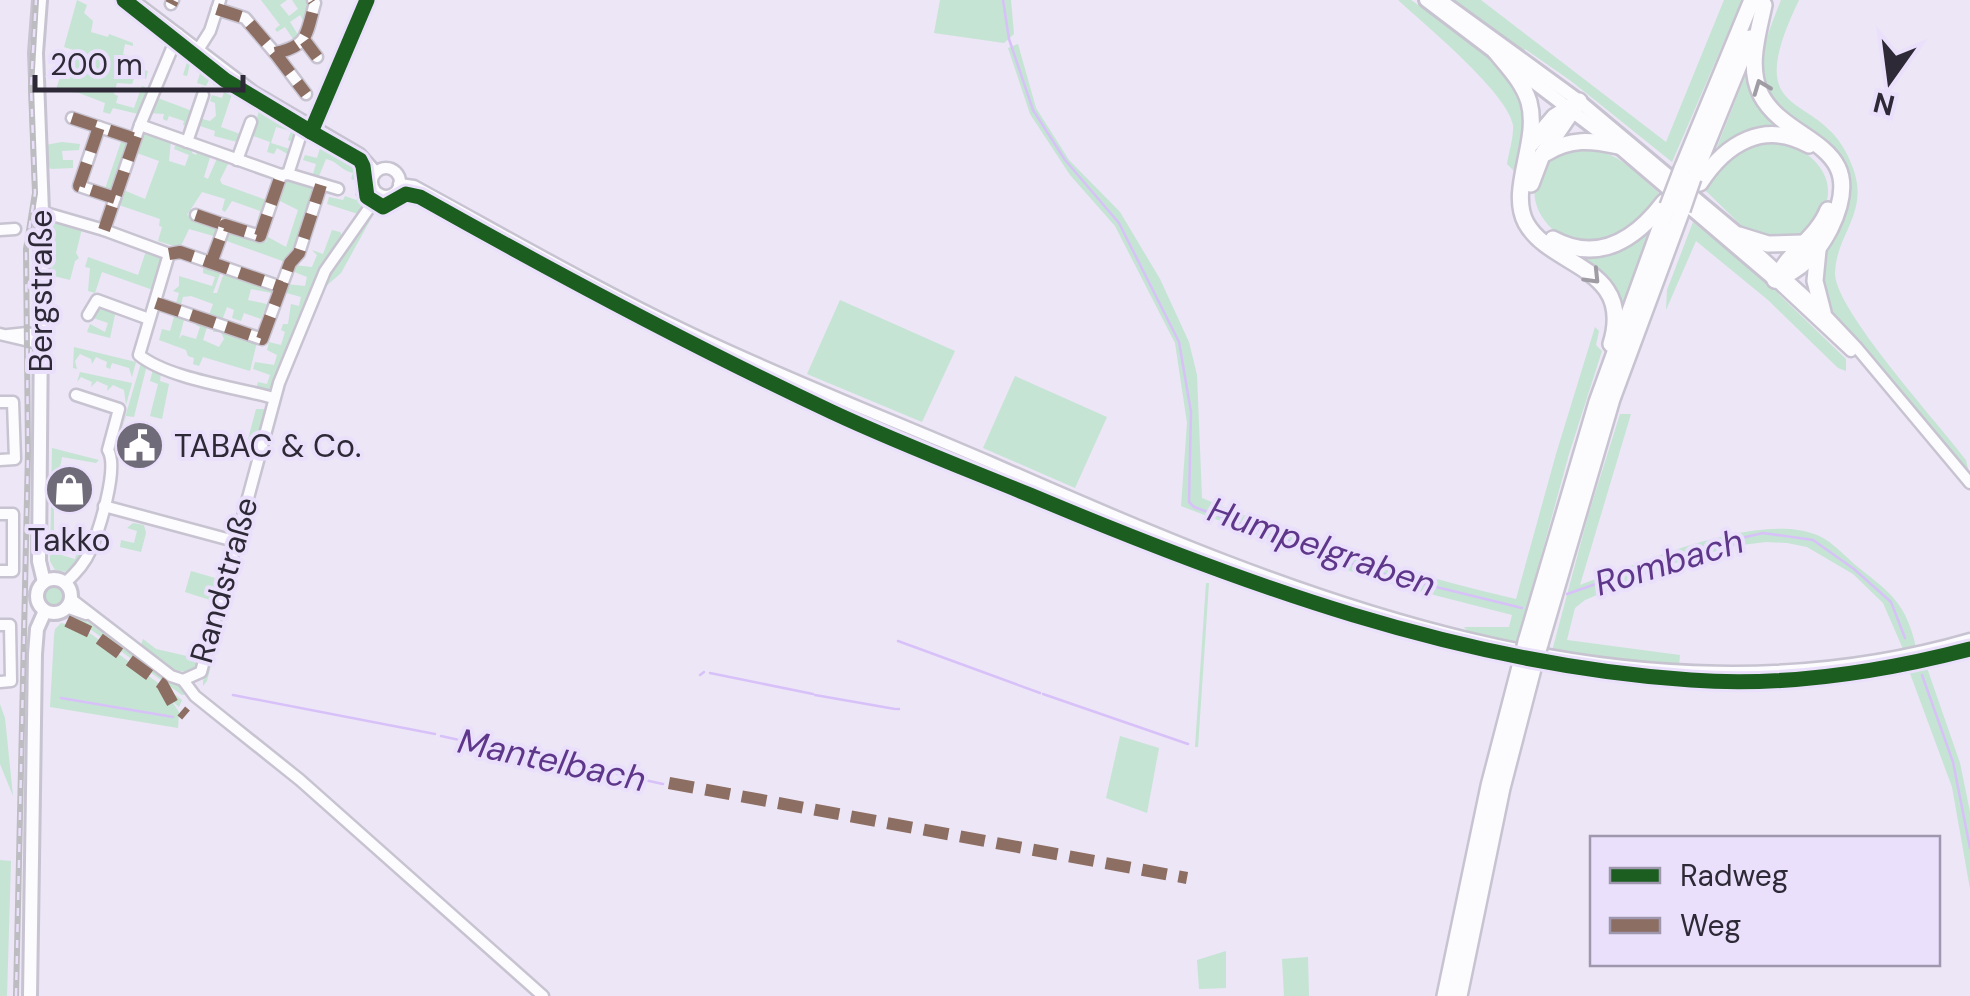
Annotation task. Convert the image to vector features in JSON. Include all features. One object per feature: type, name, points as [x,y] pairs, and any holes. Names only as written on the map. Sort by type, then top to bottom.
[{"type":"highway","points":[[1445,996],[1489,786],[1533,643],[1597,402],[1674,205],[1692,177],[1760,2]]},
{"type":"highway","points":[[1760,2],[1754,53],[1755,77],[1762,97],[1776,114],[1825,148],[1840,179],[1841,198],[1836,215],[1810,246],[1823,312]]},
{"type":"highway","points":[[1495,51],[1528,99],[1537,150],[1531,207],[1543,231],[1568,246],[1604,248],[1622,243],[1674,205]]},
{"type":"highway","points":[[1574,106],[1545,126],[1520,199],[1526,222],[1543,243],[1595,275],[1610,300],[1614,334],[1596,392],[1597,402]]},
{"type":"highway","points":[[1692,177],[1723,152],[1757,135],[1789,136],[1807,144],[1830,172],[1831,203],[1797,271],[1780,276]]},
{"type":"highway","points":[[1537,150],[1571,141],[1618,146]]},
{"type":"highway","points":[[1533,643],[1674,205]]},
{"type":"highway","points":[[1739,234],[1768,244],[1810,246]]},
{"type":"highway","points":[[1458,996],[1528,660]]},
{"type":"main road","name":"Bergstraße","points":[[40,0],[36,87],[42,320],[37,338],[39,561],[44,582]]},
{"type":"main road","points":[[1426,0],[1574,106],[1780,276]]},
{"type":"main road","points":[[1440,0],[1739,234]]},
{"type":"main road","points":[[55,579],[65,583],[69,603],[54,613],[46,610],[37,596],[44,582],[55,579]]},
{"type":"main road","points":[[30,996],[35,654],[37,629],[46,610]]},
{"type":"street","points":[[133,0],[254,92],[360,154],[376,172]]},
{"type":"street","points":[[275,53],[296,48],[304,40],[316,1]]},
{"type":"street","points":[[198,50],[210,31],[218,4],[245,18],[306,94]]},
{"type":"street","points":[[104,230],[142,120],[178,34]]},
{"type":"street","points":[[304,40],[318,57]]},
{"type":"street","points":[[187,142],[203,95]]},
{"type":"street","points":[[72,118],[135,139]]},
{"type":"street","points":[[142,120],[237,160],[338,189]]},
{"type":"street","points":[[237,160],[251,122]]},
{"type":"street","points":[[99,127],[78,186],[114,198]]},
{"type":"street","points":[[196,215],[260,236],[301,134]]},
{"type":"street","points":[[376,172],[390,168],[400,184]]},
{"type":"street","points":[[376,172],[372,184],[379,194],[392,194],[400,184]]},
{"type":"street","points":[[400,184],[414,186],[666,321],[762,366],[1176,543],[1375,614],[1458,637],[1554,656],[1704,672],[1802,671],[1881,660],[1970,638]]},
{"type":"street","points":[[156,302],[262,339],[290,262],[300,253],[321,185]]},
{"type":"street","name":"Randstraße","points":[[180,679],[197,676],[205,667],[274,398],[326,271],[379,194]]},
{"type":"street","points":[[42,215],[60,216],[282,287]]},
{"type":"street","points":[[210,263],[225,225]]},
{"type":"street","name":"Bergstraße","points":[[0,230],[15,229]]},
{"type":"street","points":[[1739,234],[1874,372]]},
{"type":"street","points":[[169,254],[138,355],[148,362],[274,398]]},
{"type":"street","points":[[1780,276],[1823,312],[1970,483]]},
{"type":"street","points":[[88,315],[97,300],[149,319]]},
{"type":"street","points":[[2,335],[37,338]]},
{"type":"street","points":[[2,335],[37,338]]},
{"type":"street","points":[[65,583],[90,553],[112,473],[108,450],[118,409],[76,395]]},
{"type":"street","points":[[0,402],[13,402],[14,460],[0,460]]},
{"type":"street","points":[[104,506],[238,542]]},
{"type":"street","points":[[0,514],[13,514],[13,571],[0,571]]},
{"type":"street","points":[[69,603],[180,679],[194,696],[300,780],[543,996]]},
{"type":"street","points":[[0,625],[10,625],[10,682],[0,682]]},
{"type":"street","points":[[197,676],[204,702]]},
{"type":"green space","points":[[77,0],[87,5],[84,13],[93,21],[91,32],[133,43],[125,44],[123,54],[133,58],[131,67],[148,71],[146,79],[135,76],[132,84],[117,83],[114,94],[118,96],[116,103],[134,108],[142,86],[149,89],[138,114],[113,108],[110,114],[103,112],[105,103],[56,90],[63,67],[71,69],[77,51],[64,47]]},
{"type":"green space","points":[[261,0],[287,0],[280,5],[289,16],[298,9],[292,0],[311,0],[313,8],[305,37],[298,31],[306,25],[300,15],[290,22],[300,38],[295,42],[285,27],[277,32],[275,29],[280,25]]},
{"type":"green space","points":[[940,0],[1011,0],[1014,34],[1004,43],[934,33]]},
{"type":"green space","points":[[1398,0],[1411,0],[1443,22],[1488,55],[1512,80],[1527,115],[1518,175],[1507,164],[1513,129],[1508,111],[1481,77]]},
{"type":"green space","points":[[1449,0],[1481,0],[1666,142],[1724,0],[1742,0],[1672,162],[1571,81]]},
{"type":"green space","points":[[1781,0],[1799,0],[1782,42],[1777,70],[1781,89],[1792,102],[1825,125],[1841,144],[1857,186],[1854,212],[1837,259],[1839,290],[1869,338],[1966,460],[1970,477],[1898,388],[1850,338],[1823,294],[1821,269],[1843,214],[1840,174],[1829,144],[1782,111],[1764,83],[1763,53]]},
{"type":"green space","points":[[1018,44],[1036,108],[1069,160],[1120,212],[1160,279],[1189,342],[1197,375],[1202,498],[1357,555],[1516,599],[1595,327],[1599,331],[1596,345],[1602,351],[1517,644],[1470,634],[1464,627],[1509,627],[1512,615],[1368,578],[1181,506],[1187,423],[1175,343],[1115,226],[1070,175],[1030,114],[1008,48]]},
{"type":"green space","points":[[190,53],[234,88],[221,127],[243,135],[241,143],[214,136],[215,131],[200,126],[195,131],[199,118],[210,121],[216,116],[215,103],[210,101],[212,95],[222,98],[225,89],[213,85],[210,78],[206,86],[197,83],[201,70],[190,64],[187,76],[183,75]]},
{"type":"green space","points":[[1750,64],[1764,107],[1808,139],[1828,159],[1830,165],[1818,150],[1800,139],[1778,135],[1755,136],[1732,145],[1711,162]]},
{"type":"green space","points":[[155,97],[195,112],[189,127],[183,125],[184,121],[169,116],[167,121],[164,114],[150,113]]},
{"type":"green space","points":[[260,105],[300,129],[295,143],[288,140],[291,131],[276,127],[271,143],[293,150],[291,156],[277,148],[274,154],[267,152],[270,142],[253,136]]},
{"type":"green space","points":[[1564,115],[1566,118],[1533,167],[1527,204],[1530,166],[1536,151],[1547,131]]},
{"type":"green space","points":[[147,131],[171,140],[169,161],[185,166],[189,155],[174,149],[177,141],[193,147],[192,153],[196,155],[198,149],[211,154],[204,177],[208,179],[218,156],[230,160],[220,180],[269,201],[261,224],[257,222],[260,211],[232,201],[225,212],[225,199],[202,192],[187,215],[221,227],[217,237],[189,229],[180,248],[158,241],[160,219],[116,204],[121,189],[145,199],[159,161],[134,152],[139,135]]},
{"type":"green space","points":[[122,139],[129,141],[112,191],[105,189]]},
{"type":"green space","points":[[1777,141],[1800,150],[1818,165],[1828,186],[1827,198],[1821,214],[1802,236],[1761,239],[1706,191],[1725,162],[1743,150]]},
{"type":"green space","points":[[80,144],[79,150],[62,151],[63,160],[73,160],[73,168],[51,169],[45,145]]},
{"type":"green space","points":[[321,145],[332,151],[334,148],[362,165],[365,204],[358,214],[327,204],[329,197],[358,198],[355,195],[359,182],[351,179],[353,173],[326,159],[317,181],[294,169],[313,174],[316,164],[303,160],[305,155],[317,158]]},
{"type":"green space","points":[[1575,148],[1612,156],[1659,193],[1633,228],[1605,244],[1577,243],[1554,231],[1539,211],[1535,187],[1546,165]]},
{"type":"green space","points":[[289,177],[314,186],[317,192],[297,253],[291,251],[288,263],[224,240],[219,262],[216,255],[224,233],[230,230],[266,242],[268,237],[286,247],[298,210],[276,199],[283,179]]},
{"type":"green space","points":[[1836,188],[1834,208],[1821,240],[1804,262],[1787,272],[1788,264],[1828,219]]},
{"type":"green space","points":[[412,190],[748,364],[1191,553],[1193,558],[836,410],[672,332]]},
{"type":"green space","points":[[378,206],[341,273],[325,287],[339,258]]},
{"type":"green space","points":[[1528,207],[1532,221],[1543,234],[1557,244],[1591,253],[1626,245],[1656,219],[1619,321],[1612,294],[1598,275],[1544,237],[1531,220]]},
{"type":"green space","points":[[59,221],[82,229],[76,253],[79,258],[70,280],[54,276],[51,287],[50,226]]},
{"type":"green space","points":[[1693,222],[1762,278],[1846,359],[1846,371],[1696,241],[1666,310],[1667,290]]},
{"type":"green space","points":[[332,230],[343,237],[313,285],[273,389],[256,389],[258,382],[267,384],[270,375],[253,369],[255,362],[274,365],[277,355],[267,350],[269,342],[281,345],[285,332],[281,330],[283,324],[288,324],[291,304],[299,306],[301,297],[283,292],[286,284],[305,286],[307,277],[292,271],[294,265],[312,267],[317,255],[312,250],[323,254]]},
{"type":"green space","points":[[147,248],[164,261],[153,290],[102,272],[95,293],[88,291],[88,257],[138,275]]},
{"type":"green space","points":[[203,263],[221,271],[213,293],[217,293],[225,270],[274,286],[276,294],[251,289],[248,300],[267,304],[261,319],[244,313],[241,321],[232,318],[234,310],[227,307],[221,323],[208,318],[213,304],[191,296],[183,297],[180,308],[171,305],[176,303],[179,293],[173,291],[179,286],[179,276],[212,286],[215,277],[203,273]]},
{"type":"green space","points":[[840,300],[955,351],[922,422],[807,374]]},
{"type":"green space","points":[[100,305],[116,310],[110,338],[87,332],[90,324],[105,332],[108,323],[90,317]]},
{"type":"green space","points":[[175,313],[185,316],[179,339],[182,335],[196,339],[200,327],[197,320],[208,324],[203,340],[219,347],[224,339],[221,332],[213,332],[215,326],[257,342],[250,371],[203,357],[199,366],[193,364],[194,358],[186,350],[159,340],[162,329],[170,331]]},
{"type":"green space","points":[[74,347],[136,362],[132,377],[129,368],[112,363],[110,369],[107,362],[96,357],[92,364],[91,359],[80,354],[75,361],[77,369],[73,368]]},
{"type":"green space","points":[[141,363],[147,365],[134,417],[126,416],[118,441]]},
{"type":"green space","points":[[153,369],[161,372],[160,381],[169,384],[162,419],[150,416],[158,384],[150,381]]},
{"type":"green space","points":[[80,372],[132,383],[126,405],[124,390],[113,385],[107,391],[108,386],[97,381],[91,387],[92,382],[81,377],[77,382]]},
{"type":"green space","points":[[1015,376],[1107,417],[1075,488],[983,448]]},
{"type":"green space","points":[[256,409],[266,409],[257,446],[238,441],[248,439]]},
{"type":"green space","points":[[277,410],[207,681],[203,686],[203,681]]},
{"type":"green space","points":[[1620,414],[1631,414],[1580,585],[1731,534],[1792,529],[1829,542],[1889,593],[1908,620],[1916,647],[1903,649],[1883,603],[1853,574],[1807,547],[1766,542],[1734,546],[1669,565],[1585,600],[1575,608],[1567,640],[1680,655],[1679,666],[1552,651]]},
{"type":"green space","points":[[52,448],[99,460],[96,463],[62,457],[54,497],[54,540],[61,542],[58,554],[75,559],[81,537],[88,539],[76,564],[67,572],[55,570],[50,561]]},
{"type":"green space","points":[[133,523],[144,525],[141,552],[120,547],[121,540],[134,543],[137,531],[127,528]]},
{"type":"green space","points":[[191,571],[222,580],[216,602],[185,592]]},
{"type":"green space","points":[[53,581],[63,586],[68,596],[63,606],[53,611],[43,606],[38,596],[43,586]]},
{"type":"green space","points":[[1206,583],[1209,583],[1195,747]]},
{"type":"green space","points":[[75,613],[189,694],[182,695],[72,620]]},
{"type":"green space","points":[[61,623],[91,634],[165,688],[168,695],[169,690],[182,700],[179,707],[171,700],[179,712],[178,728],[50,707],[54,636]]},
{"type":"green space","points":[[143,639],[156,649],[200,659],[199,664],[188,672],[169,670],[140,648]]},
{"type":"green space","points":[[1926,665],[1960,763],[1970,812],[1970,889],[1952,787],[1908,668]]},
{"type":"green space","points":[[0,704],[5,718],[13,796],[0,764]]},
{"type":"green space","points":[[1120,736],[1159,748],[1147,813],[1106,798]]},
{"type":"green space","points":[[0,860],[11,861],[7,996],[0,996]]},
{"type":"green space","points":[[1226,951],[1226,988],[1199,989],[1197,960]]},
{"type":"green space","points":[[1308,957],[1309,996],[1284,996],[1282,959]]},
{"type":"waterway","name":"Humpelgraben","points":[[1003,0],[1009,39],[1033,110],[1065,160],[1119,223],[1179,342],[1191,412],[1189,502],[1375,572],[1522,608]]},
{"type":"waterway","name":"Rombach","points":[[1567,594],[1703,547],[1763,533],[1813,540],[1854,569],[1891,602],[1905,638]]},
{"type":"waterway","name":"Mantelbach","points":[[898,641],[1040,693]]},
{"type":"waterway","name":"Mantelbach","points":[[700,675],[704,672]]},
{"type":"waterway","name":"Mantelbach","points":[[710,673],[813,694]]},
{"type":"waterway","name":"Rombach","points":[[1922,675],[1953,762],[1970,848]]},
{"type":"waterway","name":"Mantelbach","points":[[1043,694],[1188,744]]},
{"type":"waterway","name":"Mantelbach","points":[[233,695],[435,734]]},
{"type":"waterway","name":"Mantelbach","points":[[815,695],[895,709]]},
{"type":"waterway","name":"Mantelbach","points":[[61,698],[173,717]]},
{"type":"waterway","name":"Mantelbach","points":[[441,736],[663,784]]},
{"type":"railway","points":[[16,996],[28,452],[26,249],[35,193],[31,87],[36,0]]},
{"type":"marked path","points":[[171,4],[173,0]]},
{"type":"marked path","points":[[217,9],[245,18],[275,53],[294,47],[304,37],[313,0]]},
{"type":"marked path","points":[[305,41],[317,57]]},
{"type":"marked path","points":[[275,53],[306,94]]},
{"type":"marked path","points":[[72,118],[99,127]]},
{"type":"marked path","points":[[104,230],[140,125]]},
{"type":"marked path","points":[[115,198],[79,186],[99,127],[135,139]]},
{"type":"marked path","points":[[211,263],[225,225],[260,236],[281,175]]},
{"type":"marked path","points":[[156,303],[262,339],[290,263],[299,253],[321,185]]},
{"type":"marked path","points":[[196,215],[225,225]]},
{"type":"marked path","points":[[169,254],[180,252],[281,287]]},
{"type":"marked path","points":[[67,621],[90,632],[162,684],[173,704],[186,715]]},
{"type":"marked path","points":[[669,783],[1187,878]]},
{"type":"cycle path","points":[[124,0],[225,80],[311,132],[367,0]]},
{"type":"cycle path","points":[[311,132],[360,160],[367,197],[383,207],[406,194],[420,197],[675,335],[856,423],[1189,559],[1353,615],[1520,657],[1605,671],[1726,682],[1832,676],[1970,649]]},
{"type":"place","name":"TABAC & Co.","points":[[139,446]]},
{"type":"place","name":"Takko","points":[[69,490]]}]
